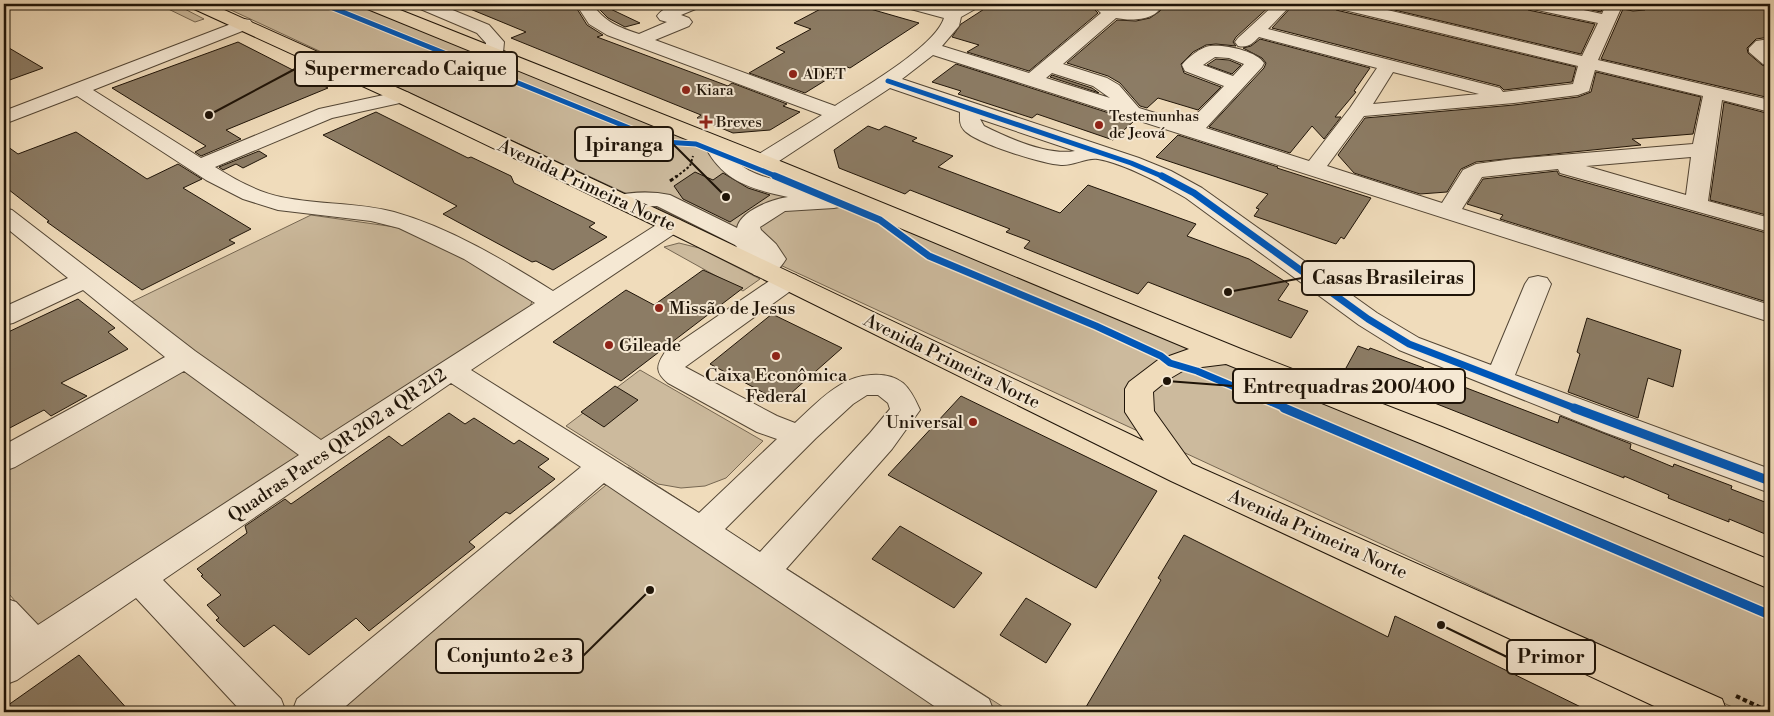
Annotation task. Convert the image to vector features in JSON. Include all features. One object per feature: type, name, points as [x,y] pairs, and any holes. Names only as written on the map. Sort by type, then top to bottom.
[{"type":"main road","name":"Avenida Primeira Norte","points":[[198,4],[402,97],[672,225],[1182,473],[1708,712]]},
{"type":"main road","points":[[371,4],[494,53],[709,146],[762,162],[1231,356],[1431,435],[1770,575]]},
{"type":"main road","points":[[1182,473],[1140,412],[1139,389],[1170,364],[1196,356],[1231,356]]},
{"type":"street","points":[[424,4],[483,29],[495,42],[494,53]]},
{"type":"street","points":[[584,4],[595,20],[602,25],[639,41],[838,114]]},
{"type":"street","points":[[639,41],[683,22],[666,16],[692,4]]},
{"type":"street","points":[[913,4],[953,16]]},
{"type":"street","points":[[762,162],[888,81],[930,48],[950,26],[953,16],[971,4]]},
{"type":"street","points":[[1031,81],[1051,66],[1106,8],[1125,14],[1146,12],[1152,9],[1154,4]]},
{"type":"street","points":[[1232,53],[1282,4]]},
{"type":"street","points":[[1342,4],[1770,106]]},
{"type":"street","points":[[1358,111],[1514,97],[1578,89],[1582,86],[1588,62],[1611,12],[1534,4]]},
{"type":"street","points":[[1629,4],[1639,4]]},
{"type":"street","points":[[4,118],[244,24]]},
{"type":"street","points":[[1255,31],[1514,97]]},
{"type":"street","points":[[1770,44],[1762,45],[1758,48],[1758,52],[1770,60]]},
{"type":"street","points":[[930,48],[1770,314]]},
{"type":"street","points":[[1191,132],[1236,84],[1255,63],[1232,53],[1211,51],[1191,65],[1194,69],[1236,84]]},
{"type":"street","points":[[1051,66],[1085,76],[1106,85],[1135,114]]},
{"type":"street","points":[[1313,170],[1358,111],[1388,66]]},
{"type":"street","points":[[326,113],[366,81]]},
{"type":"street","points":[[888,81],[1062,138],[1163,176],[1194,192],[1368,320],[1409,344],[1499,380],[1770,481]]},
{"type":"street","points":[[78,88],[246,193],[283,204],[384,217],[424,230],[504,271],[554,303]]},
{"type":"street","points":[[1696,205],[1713,93]]},
{"type":"street","points":[[200,166],[326,113],[402,97]]},
{"type":"street","points":[[709,146],[732,169],[771,185],[800,192],[841,195]]},
{"type":"street","points":[[1448,212],[1471,175],[1476,171],[1513,166],[1703,150]]},
{"type":"street","points":[[1552,164],[1770,225]]},
{"type":"street","points":[[742,230],[769,210],[783,204],[836,201],[841,195]]},
{"type":"street","points":[[621,201],[662,200],[742,230],[770,250],[774,259],[756,266]]},
{"type":"street","points":[[4,215],[185,358],[321,455]]},
{"type":"street","name":"Quadras Pares QR 202 a QR 212","points":[[4,668],[321,455],[672,225]]},
{"type":"street","points":[[4,317],[86,279]]},
{"type":"street","points":[[787,281],[675,359],[670,370],[767,424],[799,436]]},
{"type":"street","points":[[1499,380],[1538,284]]},
{"type":"street","points":[[4,459],[185,358]]},
{"type":"street","points":[[451,370],[603,466],[975,712]]},
{"type":"street","points":[[702,531],[799,436],[844,396],[856,388],[870,384],[884,385],[894,390],[901,398],[905,410],[881,441],[763,571]]},
{"type":"street","points":[[311,712],[603,466]]},
{"type":"street","points":[[139,578],[267,712]]},
{"type":"street","points":[[4,613],[34,647]]},
{"type":"path","points":[[668,182],[690,166],[709,146]]},
{"type":"shaded area","points":[[158,4],[175,4],[204,19],[195,22]]},
{"type":"shaded area","points":[[218,4],[379,4],[1770,570],[1770,712],[1743,712]]},
{"type":"shaded area","points":[[311,215],[409,229],[506,279],[532,301],[522,331],[55,648],[4,588],[4,464],[184,358],[125,305]]},
{"type":"shaded area","points":[[679,243],[699,248],[760,279],[743,291],[664,247]]},
{"type":"shaded area","points":[[640,370],[763,441],[726,478],[705,486],[681,488],[658,484],[566,426]]},
{"type":"shaded area","points":[[628,467],[1011,712],[330,712]]},
{"type":"building","points":[[458,4],[574,4],[587,25],[603,35],[597,37],[728,86],[732,83],[787,104],[783,106],[800,112],[770,130],[733,133],[697,118],[701,115],[511,38],[526,32]]},
{"type":"building","points":[[594,4],[600,4],[640,23],[625,27],[608,18]]},
{"type":"building","points":[[830,4],[853,4],[919,23],[850,68],[847,67],[805,93],[749,73],[785,52],[776,48],[811,29],[794,23]]},
{"type":"building","points":[[992,4],[1089,4],[1098,13],[1029,71],[967,52],[979,45],[952,37],[961,24]]},
{"type":"building","points":[[1164,4],[1272,4],[1236,37],[1233,42],[1236,46],[1206,45],[1193,52],[1181,64],[1184,73],[1221,87],[1198,110],[1158,98],[1147,108],[1140,106],[1120,83],[1108,76],[1067,63],[1117,20],[1136,21],[1150,18],[1160,11]]},
{"type":"building","points":[[1294,4],[1332,4],[1336,10],[1576,67],[1572,82],[1504,90],[1500,86],[1272,28]]},
{"type":"building","points":[[1369,4],[1524,4],[1528,10],[1595,24],[1581,54]]},
{"type":"building","points":[[1564,4],[1604,4],[1601,12]]},
{"type":"building","points":[[1649,4],[1770,4],[1770,37],[1756,39],[1747,48],[1748,53],[1762,65],[1770,68],[1770,98],[1601,59],[1623,9],[1633,11],[1645,10]]},
{"type":"building","points":[[1260,39],[1370,68],[1354,91],[1356,92],[1335,117],[1341,117],[1324,139],[1312,126],[1290,153],[1209,127],[1264,68],[1266,63],[1262,58],[1243,48],[1251,46]]},
{"type":"building","points":[[238,42],[328,88],[226,130],[241,139],[201,156],[195,152],[206,146],[112,88]]},
{"type":"building","points":[[4,45],[43,68],[4,82]]},
{"type":"building","points":[[1216,59],[1229,60],[1241,65],[1232,74],[1207,65]]},
{"type":"building","points":[[956,64],[1134,121],[1113,140],[1037,114],[1032,118],[958,94],[961,91],[932,82]]},
{"type":"building","points":[[1596,72],[1701,97],[1693,134],[1632,139],[1641,145],[1476,162],[1461,169],[1447,192],[1420,194],[1354,173],[1338,155],[1365,118],[1514,105],[1578,97],[1591,92]]},
{"type":"building","points":[[1052,75],[1092,88],[1099,93],[1050,77]]},
{"type":"building","points":[[1724,102],[1770,114],[1770,216],[1710,200]]},
{"type":"building","points":[[376,112],[468,158],[471,157],[511,176],[514,183],[595,223],[589,227],[607,237],[553,270],[536,261],[532,262],[443,214],[457,206],[323,135]]},
{"type":"building","points":[[868,126],[879,130],[885,126],[917,138],[912,141],[953,156],[938,167],[1060,213],[1088,185],[1196,224],[1187,236],[1249,259],[1289,284],[1278,300],[1308,311],[1291,338],[1148,282],[1138,294],[1024,248],[1030,241],[1006,232],[1010,229],[910,190],[905,194],[839,168],[834,150]]},
{"type":"building","points":[[76,132],[147,179],[178,164],[202,179],[183,188],[251,229],[229,240],[235,243],[142,290],[47,222],[49,221],[4,186],[4,144],[18,154]]},
{"type":"building","points":[[1178,135],[1371,198],[1344,239],[1341,237],[1336,244],[1254,216],[1259,209],[1256,208],[1268,194],[1156,157]]},
{"type":"building","points":[[259,151],[267,156],[243,168],[236,164],[223,170],[219,167]]},
{"type":"building","points":[[1557,171],[1559,175],[1770,234],[1770,303],[1500,219],[1503,215],[1467,204],[1483,179]]},
{"type":"building","points":[[695,172],[713,180],[723,173],[748,188],[770,195],[730,222],[683,199],[674,186]]},
{"type":"building","points":[[703,270],[743,288],[621,381],[553,342],[626,290],[654,305]]},
{"type":"building","points":[[78,299],[115,328],[108,332],[128,349],[61,383],[87,396],[51,416],[44,410],[4,431],[4,334]]},
{"type":"building","name":"Caixa Econômica Federal","points":[[772,314],[842,348],[781,402],[710,364]]},
{"type":"building","points":[[1587,318],[1681,350],[1673,387],[1648,378],[1638,418],[1568,392],[1580,354],[1577,352]]},
{"type":"building","points":[[1358,346],[1369,350],[1370,348],[1424,368],[1422,371],[1558,423],[1560,416],[1631,444],[1630,449],[1673,467],[1674,464],[1732,486],[1731,489],[1770,504],[1770,536],[1729,519],[1729,522],[1668,498],[1669,495],[1624,476],[1624,478],[1432,402],[1414,389],[1412,395],[1356,375],[1357,372],[1346,368]]},
{"type":"building","points":[[615,386],[638,400],[604,427],[581,412]]},
{"type":"building","points":[[961,396],[1157,491],[1096,588],[888,475]]},
{"type":"building","points":[[449,413],[465,424],[474,418],[514,444],[519,440],[549,459],[538,467],[555,479],[510,514],[506,512],[469,542],[475,547],[369,631],[356,618],[309,655],[274,625],[244,647],[216,620],[219,618],[207,605],[221,595],[201,576],[203,575],[197,569],[247,533],[245,526],[285,499],[291,504],[389,436],[402,446]]},
{"type":"building","points":[[900,526],[982,573],[954,608],[872,559]]},
{"type":"building","points":[[1184,535],[1388,637],[1395,616],[1591,712],[1083,712],[1161,580],[1158,578]]},
{"type":"building","points":[[1026,598],[1071,624],[1046,663],[1000,635]]},
{"type":"building","points":[[79,655],[130,712],[4,712],[4,708]]},
{"type":"cycle path","points":[[323,4],[664,142],[696,144],[818,193],[880,220],[929,256],[1096,326],[1161,356],[1170,363],[1197,371],[1770,615]]},
{"type":"cycle path","points":[[888,81],[1131,163],[1163,176],[1194,193],[1368,319],[1409,344],[1614,424],[1770,481]]},
{"type":"place","name":"ADET","points":[[793,74]]},
{"type":"place","name":"Kiara","points":[[686,90]]},
{"type":"place","name":"Supermercado Caique","points":[[209,115]]},
{"type":"place","name":"Breves","points":[[706,122]]},
{"type":"place","name":"Testemunhas de Jeová","points":[[1099,125]]},
{"type":"place","name":"Ipiranga","points":[[726,197]]},
{"type":"place","name":"Casas Brasileiras","points":[[1228,292]]},
{"type":"place","name":"Missão de Jesus","points":[[659,308]]},
{"type":"place","name":"Gileade","points":[[609,345]]},
{"type":"place","name":"Caixa Econômica Federal","points":[[776,356]]},
{"type":"place","name":"Entrequadras 200/400","points":[[1167,381]]},
{"type":"place","name":"Universal","points":[[973,422]]},
{"type":"place","name":"Conjunto 2 e 3","points":[[650,590]]},
{"type":"place","name":"Primor","points":[[1441,625]]}]
